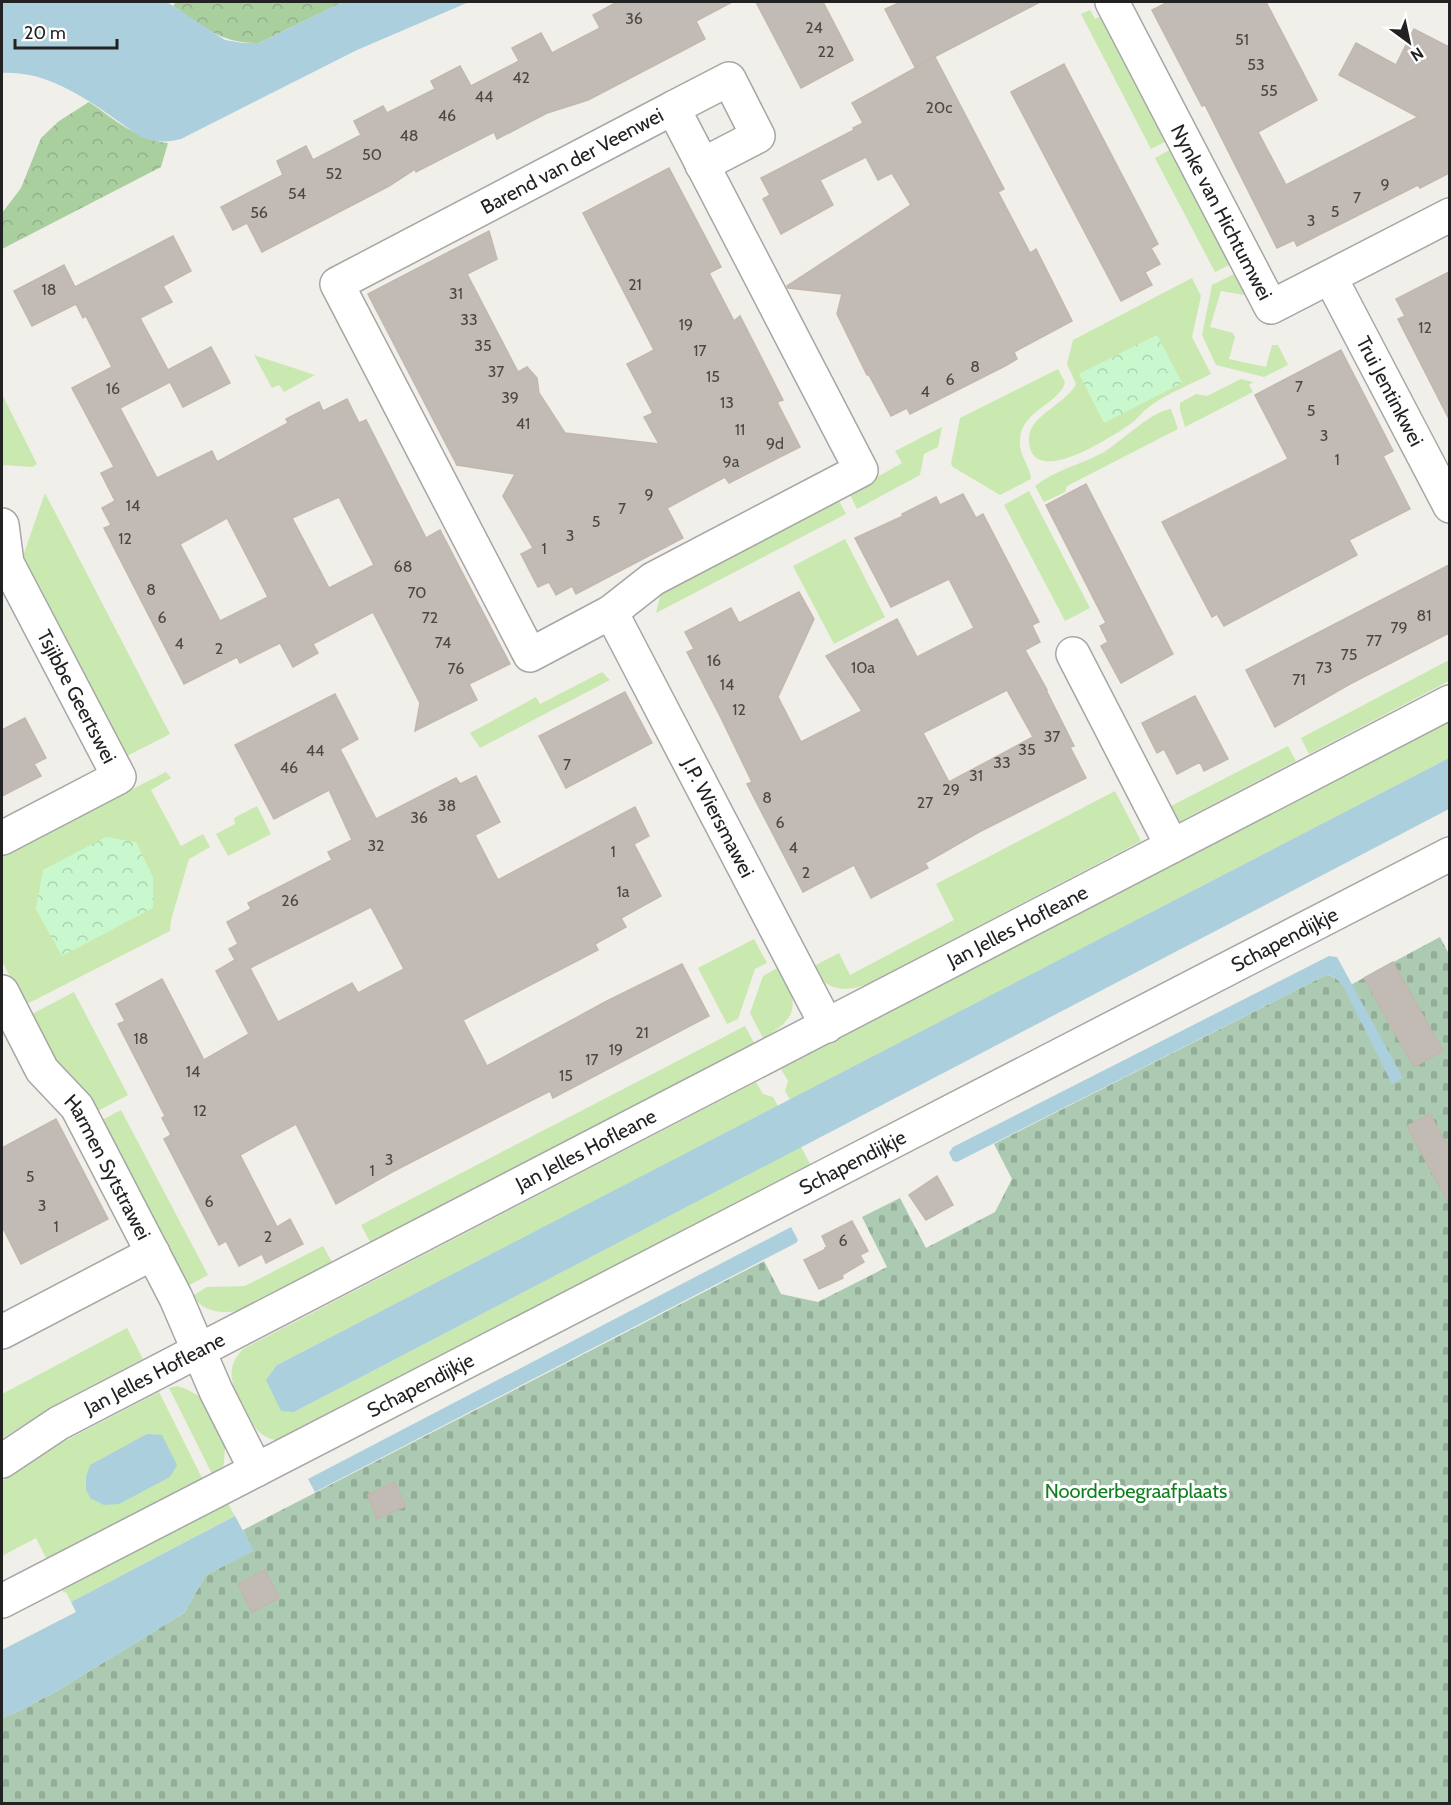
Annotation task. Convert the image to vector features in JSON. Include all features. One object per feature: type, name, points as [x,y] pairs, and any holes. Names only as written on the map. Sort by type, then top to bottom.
[{"type":"street","name":"Nynke van Hichtumwei","points":[[1112,2],[1271,307],[1449,215]]},
{"type":"street","points":[[672,108],[729,79],[734,88],[758,136],[702,165]]},
{"type":"street","name":"Barend van der Veenwei","points":[[672,108],[702,165],[861,470],[653,579],[611,612],[530,655],[337,284],[672,108]]},
{"type":"street","name":"Trui Jentinkwei","points":[[1330,277],[1449,506]]},
{"type":"street","name":"Tsjibbe Geertswei","points":[[2,525],[7,562],[119,777],[2,838]]},
{"type":"street","name":"J.P. Wiersmawei","points":[[611,612],[826,1026]]},
{"type":"street","points":[[1073,654],[1172,846]]},
{"type":"street","name":"Jan Jelles Hofleane","points":[[2,1461],[58,1423],[1449,702]]},
{"type":"street","name":"Schapendijkje","points":[[2,1601],[1449,854]]},
{"type":"street","name":"Harmen Sytstrawei","points":[[2,992],[42,1070],[77,1107],[153,1253],[200,1350]]},
{"type":"street","points":[[2,1332],[153,1253]]},
{"type":"street","points":[[200,1350],[216,1390],[256,1470]]},
{"type":"green space","points":[[176,2],[343,2],[259,43],[246,43],[223,37],[203,27],[173,6]]},
{"type":"green space","points":[[1090,10],[1095,19],[1104,14],[1169,140],[1151,149],[1081,14]]},
{"type":"green space","points":[[89,102],[136,133],[168,143],[161,167],[2,249],[2,213],[21,188],[41,138],[59,121]]},
{"type":"green space","points":[[1173,148],[1233,263],[1215,272],[1155,158]]},
{"type":"green space","points":[[1238,272],[1246,289],[1244,295],[1221,291],[1210,327],[1233,333],[1235,337],[1229,359],[1266,367],[1272,345],[1278,345],[1288,365],[1264,377],[1216,365],[1202,335],[1212,285]]},
{"type":"green space","points":[[1192,278],[1201,296],[1192,337],[1211,374],[1164,397],[1123,429],[1092,447],[1057,461],[1042,461],[1032,454],[1029,438],[1035,423],[1064,398],[1076,384],[1067,364],[1073,340]]},
{"type":"green space","points":[[1157,335],[1182,383],[1104,423],[1079,374]]},
{"type":"green space","points":[[254,355],[315,375],[284,392],[279,385],[272,388]]},
{"type":"green space","points":[[1058,369],[1065,382],[1062,390],[1025,423],[1021,433],[1020,448],[1031,479],[1000,495],[953,467],[951,464],[960,418]]},
{"type":"green space","points":[[1241,379],[1253,382],[1249,385],[1253,392],[1185,427],[1180,403],[1196,394],[1207,396]]},
{"type":"green space","points":[[2,394],[37,464],[32,467],[2,465]]},
{"type":"green space","points":[[1171,409],[1178,429],[1067,486],[1065,492],[1044,502],[1035,486],[1053,474],[1107,450],[1147,420]]},
{"type":"green space","points":[[942,427],[938,447],[924,454],[920,475],[857,509],[849,493],[902,463],[895,451]]},
{"type":"green space","points":[[1029,491],[1090,608],[1065,621],[1004,505]]},
{"type":"green space","points":[[45,493],[170,734],[125,757],[22,559]]},
{"type":"green space","points":[[838,499],[846,514],[656,613],[661,592]]},
{"type":"green space","points":[[845,539],[885,617],[834,644],[793,566]]},
{"type":"green space","points":[[1449,660],[1449,681],[1309,754],[1301,738]]},
{"type":"green space","points":[[602,672],[610,680],[480,748],[470,733],[536,697],[540,704]]},
{"type":"green space","points":[[1449,722],[1449,758],[790,1100],[785,1091],[788,1081],[781,1069]]},
{"type":"green space","points":[[1288,746],[1296,761],[1177,823],[1169,807]]},
{"type":"green space","points":[[166,772],[171,778],[151,790],[181,846],[203,834],[210,847],[189,859],[171,920],[170,931],[25,1005],[2,961],[2,855]]},
{"type":"green space","points":[[1115,791],[1141,841],[870,983],[853,988],[837,988],[824,981],[812,967],[839,953],[850,975],[954,920],[936,884]]},
{"type":"green space","points":[[257,806],[271,834],[228,856],[216,834],[235,824],[234,818]]},
{"type":"green space","points":[[106,837],[136,842],[153,877],[153,908],[62,956],[36,909],[43,870]]},
{"type":"green space","name":"Noorderbegraafplaats","points":[[1440,937],[1450,956],[1449,1803],[2,1803],[2,1718],[57,1691],[184,1613],[206,1575],[253,1551],[243,1530],[764,1261],[781,1294],[818,1302],[887,1267],[862,1217],[900,1198],[926,1248],[995,1212],[1012,1179],[994,1144],[1326,975],[1335,978],[1345,988]]},
{"type":"green space","points":[[754,939],[767,963],[755,969],[738,1019],[727,1024],[698,968]]},
{"type":"green space","points":[[779,967],[790,989],[792,1007],[784,1023],[763,1038],[750,1013],[763,976]]},
{"type":"green space","points":[[74,992],[128,1095],[96,1112],[55,1063],[30,1015]]},
{"type":"green space","points":[[745,1026],[754,1043],[370,1242],[361,1225]]},
{"type":"green space","points":[[756,1082],[763,1094],[773,1097],[778,1106],[277,1365],[294,1412],[801,1147],[815,1173],[280,1441],[266,1437],[254,1427],[232,1380],[233,1365],[243,1349]]},
{"type":"green space","points":[[121,1110],[208,1275],[186,1287],[100,1121]]},
{"type":"green space","points":[[323,1246],[332,1262],[237,1311],[212,1310],[192,1296],[207,1287],[245,1286]]},
{"type":"green space","points":[[127,1328],[143,1359],[60,1402],[2,1439],[2,1394]]},
{"type":"green space","points":[[177,1386],[199,1396],[225,1447],[224,1464],[214,1478],[169,1388]]},
{"type":"green space","points":[[159,1392],[205,1484],[47,1560],[36,1538],[2,1556],[2,1481],[61,1443]]},
{"type":"green space","points":[[226,1500],[235,1516],[71,1602],[61,1588]]},
{"type":"water","points":[[2,2],[167,2],[225,40],[259,43],[343,2],[469,2],[357,50],[181,139],[156,141],[141,137],[76,93],[58,85],[40,78],[2,73]]},
{"type":"water","points":[[1449,758],[1449,809],[294,1412],[281,1411],[266,1380],[277,1365]]},
{"type":"water","points":[[1329,956],[1337,957],[1403,1078],[1392,1084],[1344,988],[1337,979],[1326,975],[957,1162],[953,1161],[949,1153],[953,1147]]},
{"type":"water","points":[[791,1227],[798,1240],[796,1243],[315,1492],[308,1479]]},
{"type":"water","points":[[147,1434],[162,1435],[177,1465],[170,1477],[119,1504],[104,1505],[90,1498],[86,1489],[86,1477],[90,1465]]},
{"type":"water","points":[[235,1516],[254,1551],[206,1575],[184,1613],[57,1691],[2,1718],[2,1650],[76,1612],[71,1602]]},
{"type":"building","points":[[617,2],[732,2],[696,21],[705,39],[588,100],[547,113],[497,139],[494,132],[416,172],[415,169],[389,186],[262,252],[247,223],[233,230],[221,207],[283,175],[277,161],[306,146],[313,160],[361,135],[354,121],[383,106],[387,113],[435,89],[431,81],[460,66],[471,86],[519,61],[512,48],[541,33],[552,53],[600,28],[593,15]]},
{"type":"building","points":[[756,2],[823,2],[853,60],[801,88]]},
{"type":"building","points":[[901,2],[1040,2],[915,67],[885,9]]},
{"type":"building","points":[[1168,2],[1266,2],[1317,100],[1258,132],[1286,185],[1418,117],[1339,75],[1356,43],[1396,65],[1414,29],[1449,47],[1449,173],[1420,188],[1418,185],[1297,246],[1294,240],[1277,248],[1205,105],[1202,106],[1152,10]]},
{"type":"building","points":[[935,57],[1004,189],[998,192],[1030,253],[1036,249],[1072,321],[1014,352],[1017,359],[1005,366],[910,414],[907,408],[891,416],[867,375],[837,314],[842,294],[788,288],[787,286],[911,205],[892,173],[878,180],[866,157],[820,180],[833,205],[781,234],[763,199],[770,195],[761,178],[854,130],[853,128],[863,123],[852,103]]},
{"type":"building","points":[[1064,64],[1158,244],[1151,248],[1160,264],[1145,272],[1152,285],[1121,301],[1011,92]]},
{"type":"building","points":[[669,168],[721,267],[709,273],[734,321],[740,316],[783,400],[777,402],[800,447],[729,483],[725,477],[667,508],[683,538],[576,594],[572,586],[556,595],[549,582],[538,587],[521,554],[533,548],[503,496],[515,474],[457,465],[368,294],[489,231],[497,259],[467,274],[518,372],[527,367],[537,378],[539,393],[565,433],[659,444],[644,417],[653,413],[627,364],[654,350],[583,213]]},
{"type":"building","points":[[173,236],[191,271],[163,286],[172,302],[140,318],[168,370],[211,347],[230,383],[183,407],[170,382],[120,408],[157,478],[212,451],[217,462],[288,423],[286,419],[319,402],[323,411],[347,399],[359,423],[366,420],[426,538],[440,530],[510,664],[469,684],[477,700],[415,731],[420,703],[373,612],[313,644],[318,653],[293,667],[280,643],[240,663],[237,657],[184,684],[104,528],[111,525],[102,508],[115,501],[101,473],[114,467],[72,388],[112,367],[86,316],[83,318],[76,304],[32,326],[14,291],[64,265],[75,287]],"holes":[[[339,497],[374,565],[329,588],[292,518]],[[227,518],[268,597],[220,621],[180,544]]]},
{"type":"building","points":[[1449,272],[1449,419],[1398,319],[1405,316],[1396,299]]},
{"type":"building","points":[[1341,350],[1393,451],[1383,456],[1410,509],[1349,540],[1357,555],[1224,626],[1217,614],[1212,617],[1162,522],[1288,459],[1255,395]]},
{"type":"building","points":[[1086,484],[1173,654],[1121,683],[1101,646],[1108,642],[1100,626],[1106,623],[1046,505]]},
{"type":"building","points":[[963,494],[976,518],[983,514],[1039,622],[1032,625],[1040,642],[1025,650],[1074,746],[1070,747],[1086,778],[979,832],[925,863],[928,868],[871,898],[854,865],[803,892],[747,784],[752,782],[687,652],[694,649],[685,632],[731,608],[739,623],[799,592],[814,619],[778,697],[801,742],[862,711],[826,656],[897,619],[917,657],[974,628],[949,579],[891,607],[855,538],[903,516],[902,514],[936,497],[940,505]],"holes":[[[1007,690],[1033,737],[949,782],[923,733]]]},
{"type":"building","points":[[1449,565],[1449,633],[1350,684],[1275,727],[1246,670]]},
{"type":"building","points":[[625,692],[652,743],[566,788],[539,736]]},
{"type":"building","points":[[335,694],[358,739],[340,749],[376,819],[456,778],[460,784],[476,776],[500,822],[475,835],[498,880],[635,807],[649,836],[634,844],[661,896],[621,918],[626,927],[595,944],[598,950],[463,1020],[487,1066],[607,1001],[682,964],[709,1016],[553,1098],[550,1091],[392,1172],[336,1204],[296,1124],[240,1155],[277,1227],[290,1219],[303,1244],[266,1263],[262,1254],[239,1266],[226,1241],[219,1245],[164,1139],[171,1135],[162,1118],[165,1116],[118,1024],[125,1021],[116,1004],[162,979],[204,1060],[249,1034],[216,971],[235,960],[229,949],[238,944],[227,922],[251,909],[248,903],[332,860],[328,852],[352,840],[329,790],[274,819],[235,745]],"holes":[[[371,907],[404,969],[358,993],[352,983],[278,1022],[250,968]]]},
{"type":"building","points":[[1195,696],[1228,759],[1204,771],[1200,762],[1177,774],[1164,749],[1157,753],[1142,723]]},
{"type":"building","points":[[25,718],[46,758],[34,764],[41,776],[2,796],[2,730]]},
{"type":"building","points":[[1393,962],[1443,1051],[1414,1067],[1364,978]]},
{"type":"building","points":[[1430,1114],[1449,1150],[1449,1204],[1407,1126]]},
{"type":"building","points":[[56,1119],[108,1219],[21,1264],[2,1226],[2,1148]]},
{"type":"building","points":[[937,1176],[953,1205],[926,1220],[909,1195]]},
{"type":"building","points":[[852,1221],[868,1251],[860,1255],[864,1262],[842,1275],[843,1278],[819,1289],[804,1260],[826,1249],[822,1236]]},
{"type":"building","points":[[394,1482],[406,1506],[377,1519],[368,1495]]},
{"type":"building","points":[[265,1570],[279,1598],[252,1612],[238,1584]]}]
